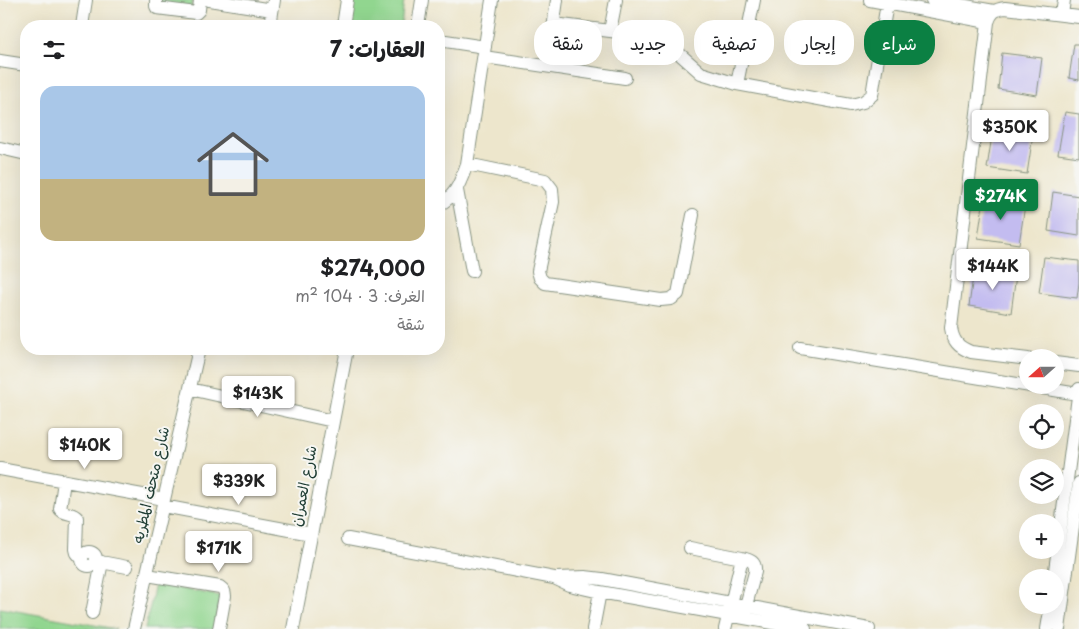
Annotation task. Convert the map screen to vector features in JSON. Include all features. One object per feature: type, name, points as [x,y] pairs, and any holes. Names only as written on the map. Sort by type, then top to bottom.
[{"type":"street","points":[[83,20],[86,0]]},
{"type":"street","points":[[156,0],[157,8],[194,13],[198,12],[200,0]]},
{"type":"street","points":[[209,0],[273,5],[271,20]]},
{"type":"street","points":[[344,20],[347,0]]},
{"type":"street","points":[[419,20],[422,0]]},
{"type":"street","points":[[445,202],[457,190],[467,164],[492,0]]},
{"type":"street","points":[[554,20],[557,0]]},
{"type":"street","points":[[610,31],[616,0]]},
{"type":"street","points":[[737,84],[754,0]]},
{"type":"street","points":[[870,0],[991,16]]},
{"type":"street","points":[[932,0],[991,16]]},
{"type":"street","points":[[1062,16],[1064,0]]},
{"type":"street","points":[[602,30],[642,35],[674,49],[701,73],[737,84],[851,104],[863,102],[872,94],[887,3]]},
{"type":"street","points":[[1019,358],[970,352],[963,349],[956,343],[952,336],[951,328],[991,16],[999,8],[1005,8],[1079,17]]},
{"type":"street","points":[[445,42],[484,52],[625,78]]},
{"type":"street","points":[[0,61],[20,64]]},
{"type":"street","points":[[0,148],[20,153]]},
{"type":"street","points":[[467,164],[545,180],[552,189],[553,202],[538,271],[540,278],[545,283],[661,300],[671,299],[678,294],[693,215]]},
{"type":"street","points":[[457,190],[472,271]]},
{"type":"street","points":[[800,348],[1079,391],[1055,569]]},
{"type":"street","name":"شارع متحف المطريه","points":[[134,629],[198,355]]},
{"type":"street","name":"شارع العمران","points":[[293,629],[347,355]]},
{"type":"street","points":[[1064,364],[1079,366]]},
{"type":"street","points":[[190,389],[333,420]]},
{"type":"street","points":[[0,469],[311,534]]},
{"type":"street","points":[[64,481],[60,509],[62,512],[72,514],[77,518],[77,553],[82,559],[84,554],[90,552],[95,555],[99,562],[92,613]]},
{"type":"street","points":[[1059,629],[1079,483]]},
{"type":"street","points":[[348,539],[554,578],[586,577],[602,579],[731,602],[745,612],[805,629]]},
{"type":"street","points":[[690,548],[750,559],[754,562],[755,567],[745,612]]},
{"type":"street","points":[[725,629],[742,558]]},
{"type":"street","points":[[99,562],[127,567]]},
{"type":"street","points":[[147,575],[223,589],[226,592],[219,629]]},
{"type":"street","points":[[554,578],[569,585],[600,592],[728,615],[745,612],[869,629]]},
{"type":"street","points":[[593,629],[600,592]]},
{"type":"street","points":[[1048,629],[1050,614]]},
{"type":"green space","points":[[160,0],[193,0],[192,7],[159,4]]},
{"type":"green space","points":[[354,0],[404,0],[402,20],[352,20]]},
{"type":"green space","points":[[155,584],[220,596],[214,629],[145,629]]},
{"type":"green space","points":[[0,608],[116,629],[0,629]]},
{"type":"building","points":[[1074,44],[1079,44],[1079,80],[1069,78]]},
{"type":"building","points":[[1002,53],[1042,58],[1037,95],[998,89]]},
{"type":"building","points":[[1065,112],[1079,114],[1079,157],[1058,154]]},
{"type":"building","points":[[993,129],[1033,135],[1027,174],[987,168]]},
{"type":"building","points":[[1053,192],[1079,196],[1079,236],[1048,231]]},
{"type":"building","points":[[984,198],[1025,205],[1019,244],[978,238]]},
{"type":"building","points":[[1044,257],[1079,261],[1077,298],[1039,293]]},
{"type":"building","points":[[974,269],[1016,275],[1011,313],[969,306]]}]
